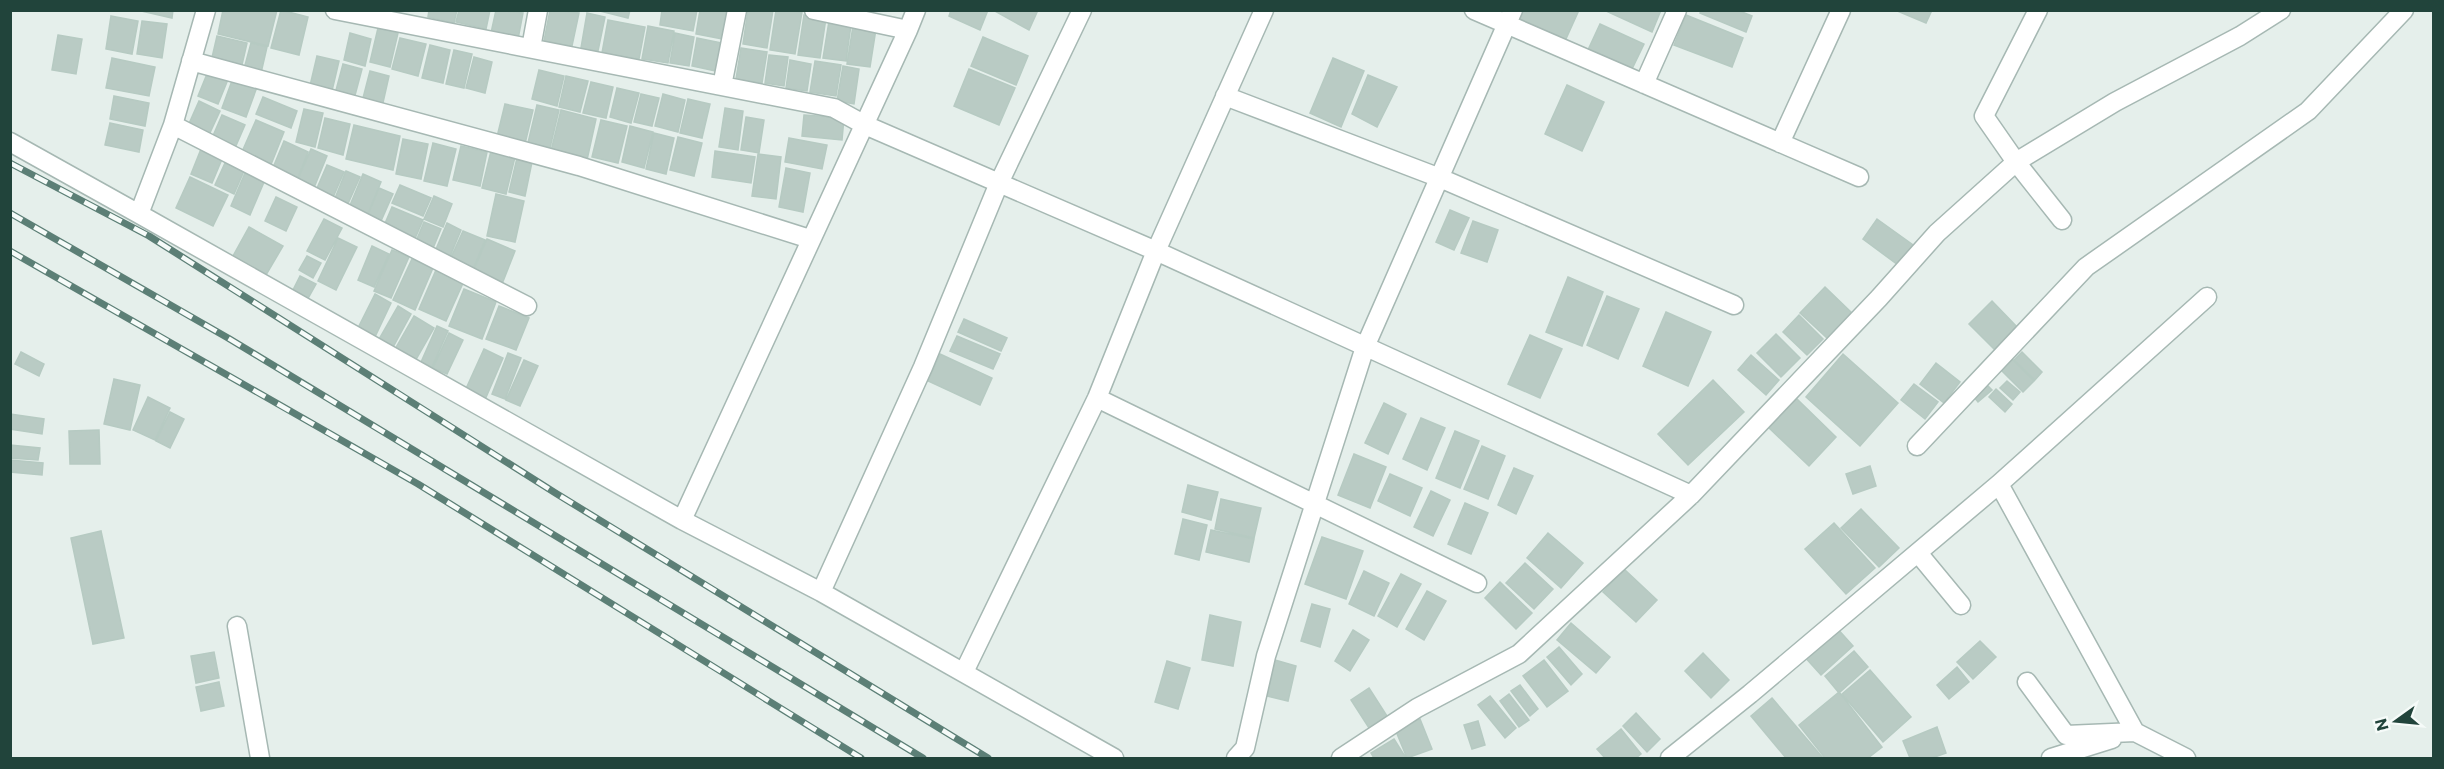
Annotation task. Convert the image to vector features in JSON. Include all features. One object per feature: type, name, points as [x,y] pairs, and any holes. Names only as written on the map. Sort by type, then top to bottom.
[{"type":"street","points":[[139,214],[173,124],[206,10]]},
{"type":"street","points":[[335,10],[834,108],[865,125],[1156,251],[1691,495]]},
{"type":"street","points":[[531,48],[538,10]]},
{"type":"street","points":[[722,86],[736,10]]},
{"type":"street","points":[[814,10],[908,30]]},
{"type":"street","points":[[682,520],[916,10]]},
{"type":"street","points":[[821,592],[923,367],[999,183],[1082,10]]},
{"type":"street","points":[[964,672],[1097,398],[1156,251],[1263,10]]},
{"type":"street","points":[[1474,10],[1510,18],[1644,84],[1859,177]]},
{"type":"street","points":[[1644,84],[1677,10]]},
{"type":"street","points":[[1780,143],[1841,10]]},
{"type":"street","points":[[2038,10],[1984,116],[2016,162],[2062,220]]},
{"type":"street","points":[[1341,759],[1417,708],[1519,654],[1691,495],[1879,298],[1937,233],[2016,162],[2115,102],[2240,36],[2281,10]]},
{"type":"street","points":[[1917,446],[2086,267],[2308,111],[2404,10]]},
{"type":"street","points":[[1236,759],[1245,748],[1266,656],[1365,347],[1510,18]]},
{"type":"street","points":[[191,62],[579,166],[810,239]]},
{"type":"street","points":[[1225,96],[1440,178],[1734,306]]},
{"type":"street","points":[[173,124],[527,306]]},
{"type":"street","points":[[10,142],[682,520],[821,592],[1114,759]]},
{"type":"street","points":[[1670,759],[1999,484],[2207,297]]},
{"type":"street","points":[[1097,398],[1477,583]]},
{"type":"street","points":[[1999,484],[2135,732]]},
{"type":"street","points":[[1918,553],[1961,605]]},
{"type":"street","points":[[237,626],[260,759]]},
{"type":"street","points":[[2027,682],[2066,735],[2135,732],[2186,759]]},
{"type":"street","points":[[2051,759],[2135,732]]},
{"type":"building","points":[[137,10],[173,10],[172,18]]},
{"type":"building","points":[[223,10],[277,10],[268,46],[218,34]]},
{"type":"building","points":[[281,10],[308,17],[299,55],[271,48]]},
{"type":"building","points":[[429,10],[457,10],[454,23],[428,17]]},
{"type":"building","points":[[459,10],[490,10],[486,29],[456,22]]},
{"type":"building","points":[[496,10],[523,13],[518,39],[491,33]]},
{"type":"building","points":[[550,10],[579,13],[572,46],[544,41]]},
{"type":"building","points":[[596,10],[630,10],[628,18]]},
{"type":"building","points":[[662,10],[697,10],[693,31],[660,25]]},
{"type":"building","points":[[700,10],[728,10],[723,39],[696,34]]},
{"type":"building","points":[[748,10],[773,10],[767,48],[743,44]]},
{"type":"building","points":[[776,10],[802,12],[795,54],[770,50]]},
{"type":"building","points":[[951,10],[988,10],[980,30],[949,16]]},
{"type":"building","points":[[993,10],[1038,10],[1029,30]]},
{"type":"building","points":[[1522,10],[1579,10],[1565,41],[1518,21]]},
{"type":"building","points":[[1604,10],[1661,10],[1652,32]]},
{"type":"building","points":[[1701,10],[1737,10],[1752,16],[1746,32],[1700,13]]},
{"type":"building","points":[[1895,10],[1932,10],[1926,23]]},
{"type":"building","points":[[587,13],[605,17],[598,51],[581,48]]},
{"type":"building","points":[[804,15],[826,18],[820,58],[798,55]]},
{"type":"building","points":[[1686,15],[1743,38],[1732,67],[1674,45]]},
{"type":"building","points":[[111,16],[138,21],[132,54],[106,49]]},
{"type":"building","points":[[608,20],[645,27],[639,59],[602,53]]},
{"type":"building","points":[[142,21],[167,24],[162,58],[137,54]]},
{"type":"building","points":[[829,21],[851,25],[846,61],[823,58]]},
{"type":"building","points":[[1600,24],[1644,44],[1631,71],[1588,50]]},
{"type":"building","points":[[648,26],[674,31],[668,63],[642,59]]},
{"type":"building","points":[[853,26],[876,29],[870,67],[847,64]]},
{"type":"building","points":[[378,28],[398,33],[390,67],[370,62]]},
{"type":"building","points":[[350,33],[371,39],[365,66],[344,60]]},
{"type":"building","points":[[675,33],[694,37],[689,66],[670,63]]},
{"type":"building","points":[[58,35],[82,39],[76,74],[52,70]]},
{"type":"building","points":[[217,36],[247,43],[241,69],[211,62]]},
{"type":"building","points":[[983,37],[1028,56],[1016,85],[971,66]]},
{"type":"building","points":[[400,38],[426,44],[418,76],[392,69]]},
{"type":"building","points":[[697,38],[722,43],[716,71],[692,66]]},
{"type":"building","points":[[251,43],[267,47],[261,73],[244,69]]},
{"type":"building","points":[[430,45],[450,50],[443,83],[422,78]]},
{"type":"building","points":[[741,48],[767,52],[762,83],[736,79]]},
{"type":"building","points":[[454,50],[472,54],[464,88],[446,84]]},
{"type":"building","points":[[769,55],[788,57],[784,86],[765,83]]},
{"type":"building","points":[[317,56],[339,61],[331,95],[309,90]]},
{"type":"building","points":[[474,57],[492,62],[485,93],[466,88]]},
{"type":"building","points":[[112,58],[155,67],[149,96],[106,88]]},
{"type":"building","points":[[1333,58],[1364,71],[1341,127],[1310,113]]},
{"type":"building","points":[[790,60],[811,64],[807,91],[786,88]]},
{"type":"building","points":[[815,61],[841,65],[836,96],[810,92]]},
{"type":"building","points":[[343,64],[362,69],[354,99],[335,94]]},
{"type":"building","points":[[843,66],[859,69],[854,104],[837,101]]},
{"type":"building","points":[[209,69],[229,77],[218,104],[198,96]]},
{"type":"building","points":[[969,69],[1015,88],[999,125],[954,106]]},
{"type":"building","points":[[539,70],[564,76],[557,106],[532,99]]},
{"type":"building","points":[[370,71],[389,76],[382,107],[362,102]]},
{"type":"building","points":[[1368,75],[1397,87],[1377,127],[1352,114]]},
{"type":"building","points":[[566,76],[588,81],[580,112],[559,107]]},
{"type":"building","points":[[233,78],[257,87],[246,117],[222,108]]},
{"type":"building","points":[[591,82],[613,87],[606,118],[583,113]]},
{"type":"building","points":[[1567,85],[1604,102],[1582,151],[1545,134]]},
{"type":"building","points":[[617,88],[639,93],[631,123],[610,117]]},
{"type":"building","points":[[641,94],[659,98],[652,126],[634,122]]},
{"type":"building","points":[[663,94],[685,100],[678,132],[655,126]]},
{"type":"building","points":[[114,96],[149,103],[145,126],[110,119]]},
{"type":"building","points":[[263,97],[297,111],[291,128],[256,114]]},
{"type":"building","points":[[688,99],[710,104],[702,138],[680,133]]},
{"type":"building","points":[[199,101],[220,111],[208,137],[187,128]]},
{"type":"building","points":[[505,104],[533,110],[524,148],[496,141]]},
{"type":"building","points":[[537,105],[559,110],[549,152],[527,147]]},
{"type":"building","points":[[725,108],[743,111],[738,150],[719,147]]},
{"type":"building","points":[[304,109],[323,113],[315,147],[296,142]]},
{"type":"building","points":[[561,110],[596,119],[587,160],[551,151]]},
{"type":"building","points":[[222,115],[245,125],[235,148],[212,138]]},
{"type":"building","points":[[804,115],[844,118],[842,140],[802,136]]},
{"type":"building","points":[[746,117],[764,120],[759,153],[741,150]]},
{"type":"building","points":[[325,118],[350,124],[343,155],[318,148]]},
{"type":"building","points":[[256,120],[284,132],[270,167],[241,154]]},
{"type":"building","points":[[601,120],[627,126],[618,163],[592,157]]},
{"type":"building","points":[[110,123],[143,130],[139,152],[105,145]]},
{"type":"building","points":[[354,125],[400,136],[393,170],[346,159]]},
{"type":"building","points":[[630,126],[653,132],[644,168],[622,162]]},
{"type":"building","points":[[654,133],[674,138],[666,174],[646,169]]},
{"type":"building","points":[[678,137],[702,143],[694,176],[670,170]]},
{"type":"building","points":[[789,138],[827,145],[822,169],[785,162]]},
{"type":"building","points":[[403,139],[428,144],[421,179],[396,174]]},
{"type":"building","points":[[284,141],[308,152],[297,180],[272,170]]},
{"type":"building","points":[[433,143],[456,149],[447,186],[424,181]]},
{"type":"building","points":[[461,146],[487,152],[480,186],[453,180]]},
{"type":"building","points":[[201,149],[222,159],[212,183],[191,174]]},
{"type":"building","points":[[311,149],[327,156],[313,190],[296,184]]},
{"type":"building","points":[[491,151],[515,157],[506,194],[482,188]]},
{"type":"building","points":[[715,151],[755,157],[751,183],[712,177]]},
{"type":"building","points":[[758,154],[781,157],[776,199],[752,196]]},
{"type":"building","points":[[517,158],[532,162],[525,196],[509,192]]},
{"type":"building","points":[[225,163],[244,171],[234,194],[215,185]]},
{"type":"building","points":[[327,165],[344,172],[331,202],[314,195]]},
{"type":"building","points":[[786,168],[810,173],[803,212],[779,207]]},
{"type":"building","points":[[346,171],[360,177],[346,208],[333,203]]},
{"type":"building","points":[[245,173],[264,182],[250,215],[231,206]]},
{"type":"building","points":[[363,174],[381,182],[366,218],[348,210]]},
{"type":"building","points":[[190,177],[228,195],[213,226],[176,208]]},
{"type":"building","points":[[400,185],[431,198],[423,216],[392,203]]},
{"type":"building","points":[[379,188],[393,194],[381,221],[368,215]]},
{"type":"building","points":[[496,194],[524,201],[515,242],[487,236]]},
{"type":"building","points":[[434,196],[452,204],[443,227],[424,219]]},
{"type":"building","points":[[276,197],[297,207],[286,231],[265,221]]},
{"type":"building","points":[[392,207],[423,220],[414,241],[383,228]]},
{"type":"building","points":[[1450,210],[1469,218],[1454,250],[1436,242]]},
{"type":"building","points":[[324,219],[342,228],[325,260],[307,251]]},
{"type":"building","points":[[1877,219],[1913,245],[1898,265],[1863,239]]},
{"type":"building","points":[[1473,221],[1498,230],[1487,262],[1461,253]]},
{"type":"building","points":[[424,222],[441,229],[431,253],[414,246]]},
{"type":"building","points":[[447,223],[461,230],[448,261],[434,254]]},
{"type":"building","points":[[249,227],[283,246],[266,275],[233,256]]},
{"type":"building","points":[[463,231],[485,240],[472,272],[449,262]]},
{"type":"building","points":[[338,238],[357,247],[336,290],[318,281]]},
{"type":"building","points":[[487,239],[515,251],[502,284],[473,272]]},
{"type":"building","points":[[372,246],[389,254],[374,287],[358,280]]},
{"type":"building","points":[[392,250],[409,257],[391,298],[374,291]]},
{"type":"building","points":[[307,256],[321,263],[313,278],[299,270]]},
{"type":"building","points":[[412,259],[433,268],[415,310],[393,300]]},
{"type":"building","points":[[436,270],[463,283],[446,321],[419,309]]},
{"type":"building","points":[[300,276],[316,284],[306,302],[291,294]]},
{"type":"building","points":[[1568,277],[1603,292],[1582,346],[1546,332]]},
{"type":"building","points":[[1825,287],[1852,313],[1828,339],[1800,313]]},
{"type":"building","points":[[464,289],[496,302],[482,339],[449,326]]},
{"type":"building","points":[[375,294],[391,303],[374,339],[357,330]]},
{"type":"building","points":[[1607,296],[1639,309],[1618,359],[1587,345]]},
{"type":"building","points":[[1992,301],[2020,330],[1998,353],[1969,324]]},
{"type":"building","points":[[398,306],[411,314],[392,349],[378,341]]},
{"type":"building","points":[[499,306],[529,318],[516,350],[486,339]]},
{"type":"building","points":[[1666,312],[1711,332],[1688,386],[1643,366]]},
{"type":"building","points":[[1799,315],[1823,339],[1807,355],[1783,332]]},
{"type":"building","points":[[414,316],[434,328],[414,363],[394,351]]},
{"type":"building","points":[[964,319],[1007,338],[1001,351],[958,332]]},
{"type":"building","points":[[437,326],[448,331],[432,367],[421,362]]},
{"type":"building","points":[[449,333],[463,340],[447,374],[433,368]]},
{"type":"building","points":[[1776,334],[1800,358],[1781,377],[1757,353]]},
{"type":"building","points":[[1530,335],[1562,349],[1540,398],[1508,384]]},
{"type":"building","points":[[957,336],[1000,354],[993,369],[950,351]]},
{"type":"building","points":[[484,349],[503,358],[484,402],[464,393]]},
{"type":"building","points":[[21,352],[44,364],[39,376],[15,364]]},
{"type":"building","points":[[2022,352],[2042,372],[2035,380],[2014,360]]},
{"type":"building","points":[[508,353],[521,358],[505,399],[492,394]]},
{"type":"building","points":[[940,354],[992,378],[980,405],[928,381]]},
{"type":"building","points":[[1843,354],[1898,403],[1860,446],[1806,397]]},
{"type":"building","points":[[1751,355],[1779,380],[1766,395],[1738,370]]},
{"type":"building","points":[[2010,357],[2034,381],[2023,392],[1999,368]]},
{"type":"building","points":[[524,360],[538,366],[520,406],[506,400]]},
{"type":"building","points":[[1936,363],[1960,382],[1944,403],[1920,384]]},
{"type":"building","points":[[114,379],[140,385],[130,430],[104,424]]},
{"type":"building","points":[[1713,380],[1744,412],[1688,465],[1658,434]]},
{"type":"building","points":[[1983,381],[1992,390],[1978,402],[1970,392]]},
{"type":"building","points":[[2007,381],[2020,392],[2013,400],[2000,388]]},
{"type":"building","points":[[1914,384],[1938,402],[1925,419],[1901,400]]},
{"type":"building","points":[[1996,389],[2012,404],[2005,412],[1989,397]]},
{"type":"building","points":[[148,397],[170,408],[155,440],[133,430]]},
{"type":"building","points":[[1796,398],[1836,437],[1809,466],[1768,427]]},
{"type":"building","points":[[1384,403],[1406,414],[1388,454],[1365,443]]},
{"type":"building","points":[[170,412],[184,419],[170,448],[156,441]]},
{"type":"building","points":[[10,414],[44,419],[42,434],[10,429]]},
{"type":"building","points":[[1421,418],[1445,428],[1427,470],[1403,459]]},
{"type":"building","points":[[99,430],[100,464],[70,464],[69,431]]},
{"type":"building","points":[[1455,431],[1479,441],[1460,488],[1436,478]]},
{"type":"building","points":[[10,445],[40,448],[38,460],[10,458]]},
{"type":"building","points":[[1482,446],[1505,456],[1488,499],[1464,489]]},
{"type":"building","points":[[1354,454],[1386,467],[1370,508],[1338,495]]},
{"type":"building","points":[[10,460],[43,463],[42,475],[10,472]]},
{"type":"building","points":[[1870,466],[1876,486],[1853,494],[1846,474]]},
{"type":"building","points":[[1514,468],[1533,476],[1516,514],[1498,505]]},
{"type":"building","points":[[1390,474],[1422,488],[1410,516],[1378,501]]},
{"type":"building","points":[[1188,485],[1218,492],[1211,520],[1182,512]]},
{"type":"building","points":[[1431,491],[1450,500],[1433,536],[1414,527]]},
{"type":"building","points":[[1221,499],[1261,508],[1254,538],[1215,529]]},
{"type":"building","points":[[1465,503],[1488,513],[1471,554],[1448,544]]},
{"type":"building","points":[[1861,509],[1899,548],[1879,567],[1841,528]]},
{"type":"building","points":[[1183,519],[1207,525],[1199,560],[1175,554]]},
{"type":"building","points":[[1834,523],[1875,568],[1846,594],[1805,549]]},
{"type":"building","points":[[1211,530],[1254,539],[1249,562],[1206,552]]},
{"type":"building","points":[[101,531],[124,638],[93,644],[71,538]]},
{"type":"building","points":[[1548,533],[1583,563],[1561,588],[1527,558]]},
{"type":"building","points":[[1322,537],[1363,551],[1346,599],[1305,584]]},
{"type":"building","points":[[1525,563],[1553,589],[1534,609],[1506,583]]},
{"type":"building","points":[[1624,569],[1657,600],[1636,622],[1603,592]]},
{"type":"building","points":[[1364,571],[1389,583],[1374,616],[1349,604]]},
{"type":"building","points":[[1401,574],[1421,584],[1397,627],[1378,616]]},
{"type":"building","points":[[1500,582],[1532,613],[1516,629],[1485,598]]},
{"type":"building","points":[[1427,591],[1446,601],[1424,640],[1406,629]]},
{"type":"building","points":[[1312,604],[1330,609],[1320,647],[1301,641]]},
{"type":"building","points":[[1210,615],[1241,622],[1233,666],[1202,660]]},
{"type":"building","points":[[1571,623],[1610,657],[1596,673],[1557,640]]},
{"type":"building","points":[[1835,626],[1853,646],[1821,675],[1803,655]]},
{"type":"building","points":[[1353,630],[1369,640],[1350,671],[1335,661]]},
{"type":"building","points":[[1980,641],[1996,657],[1973,679],[1957,662]]},
{"type":"building","points":[[1559,647],[1582,674],[1571,685],[1547,657]]},
{"type":"building","points":[[1854,651],[1868,667],[1839,693],[1825,676]]},
{"type":"building","points":[[214,652],[219,678],[196,683],[191,656]]},
{"type":"building","points":[[1703,653],[1729,680],[1711,698],[1685,671]]},
{"type":"building","points":[[1275,660],[1296,666],[1288,701],[1267,696]]},
{"type":"building","points":[[1544,660],[1568,691],[1547,707],[1523,676]]},
{"type":"building","points":[[1167,661],[1190,668],[1178,709],[1155,702]]},
{"type":"building","points":[[1957,667],[1969,682],[1949,699],[1937,685]]},
{"type":"building","points":[[1870,670],[1911,717],[1883,742],[1842,694]]},
{"type":"building","points":[[219,682],[224,706],[201,711],[196,687]]},
{"type":"building","points":[[1520,685],[1538,709],[1530,716],[1511,691]]},
{"type":"building","points":[[1369,688],[1387,716],[1369,728],[1351,700]]},
{"type":"building","points":[[1839,692],[1882,747],[1868,758],[1825,758],[1799,725]]},
{"type":"building","points":[[1509,694],[1529,720],[1519,727],[1500,701]]},
{"type":"building","points":[[1490,696],[1516,728],[1505,738],[1478,705]]},
{"type":"building","points":[[1772,698],[1823,758],[1786,758],[1751,716]]},
{"type":"building","points":[[1636,713],[1660,739],[1647,752],[1623,726]]},
{"type":"building","points":[[1420,719],[1432,749],[1407,758],[1395,729]]},
{"type":"building","points":[[1478,721],[1485,745],[1472,749],[1464,725]]},
{"type":"building","points":[[1937,727],[1946,753],[1932,758],[1910,758],[1903,741]]},
{"type":"building","points":[[1621,729],[1641,754],[1636,758],[1605,758],[1597,749]]},
{"type":"building","points":[[1394,739],[1406,758],[1374,758],[1371,753]]},
{"type":"railway","points":[[10,163],[149,236],[557,494],[988,758]]},
{"type":"railway","points":[[10,213],[228,338],[923,758]]},
{"type":"railway","points":[[10,251],[418,484],[861,758]]}]
